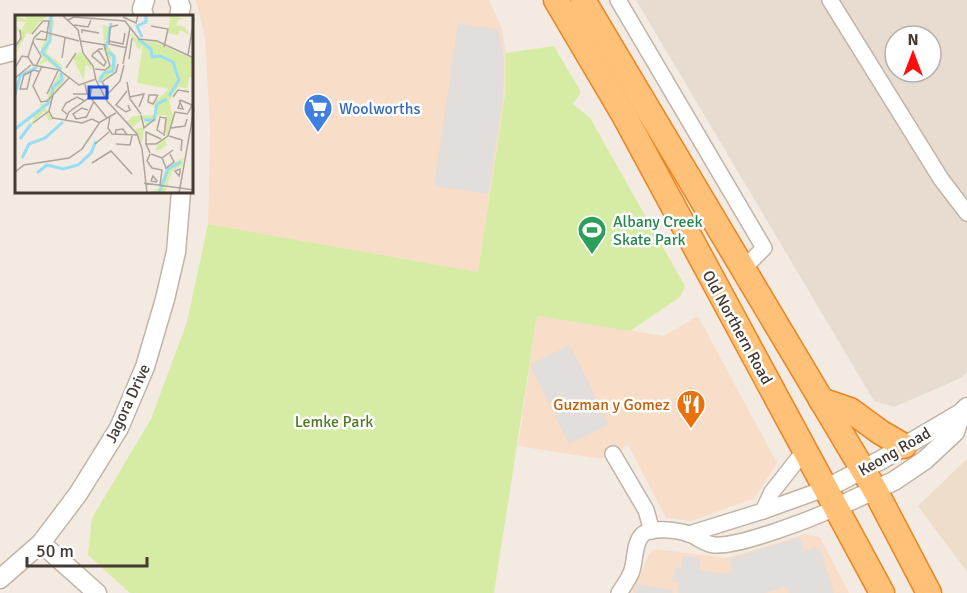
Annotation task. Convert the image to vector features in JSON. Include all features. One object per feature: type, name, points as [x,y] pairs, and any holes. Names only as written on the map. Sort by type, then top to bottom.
[{"type":"highway","name":"Old Northern Road","points":[[556,0],[625,117],[882,593]]},
{"type":"highway","name":"Old Northern Road","points":[[583,0],[875,490],[928,593]]},
{"type":"highway","points":[[821,400],[850,410],[904,446]]},
{"type":"street","points":[[178,0],[181,7],[179,15]]},
{"type":"street","name":"Old Northern Road","points":[[618,0],[764,248],[742,269]]},
{"type":"street","points":[[830,0],[941,179],[967,213]]},
{"type":"street","points":[[0,56],[15,52]]},
{"type":"street","name":"Jagora Drive","points":[[0,579],[41,543],[78,494],[119,428],[145,367],[165,299],[176,252],[181,194]]},
{"type":"street","name":"Keong Road","points":[[832,498],[862,470],[964,410]]},
{"type":"street","name":"Keong Road","points":[[832,498],[875,490],[902,476],[944,444],[955,432],[964,410]]},
{"type":"street","points":[[763,511],[772,492],[805,450]]},
{"type":"street","points":[[613,454],[646,510],[652,531]]},
{"type":"street","points":[[688,534],[763,511],[832,498]]},
{"type":"street","points":[[619,593],[632,571],[637,544],[643,534],[664,530],[688,534],[706,543],[730,544],[814,517],[832,498]]},
{"type":"street","points":[[41,543],[97,593]]},
{"type":"shaded area","points":[[196,0],[489,0],[502,29],[506,53],[506,88],[478,272],[208,224],[210,131],[205,37]]},
{"type":"shaded area","points":[[636,0],[967,0],[967,372],[961,378],[894,407],[874,401]]},
{"type":"shaded area","points":[[458,24],[498,29],[504,58],[503,99],[488,194],[434,186]]},
{"type":"shaded area","points":[[537,316],[664,336],[698,316],[777,463],[755,498],[691,521],[666,518],[628,445],[601,459],[518,446]]},
{"type":"shaded area","points":[[570,345],[609,424],[569,444],[530,365]]},
{"type":"shaded area","points":[[967,459],[967,572],[918,506]]},
{"type":"shaded area","points":[[805,534],[820,537],[849,593],[630,593],[632,580],[638,578],[654,549],[727,558]]},
{"type":"shaded area","points":[[800,537],[804,551],[819,546],[834,593],[789,593],[787,586],[765,593],[678,593],[679,583],[672,582],[675,567],[681,568],[683,556],[701,558],[699,570],[724,574],[732,572],[729,559]]},
{"type":"shaded area","points":[[636,584],[673,590],[672,593],[634,593]]},
{"type":"green space","name":"Lemke Park","points":[[554,46],[581,92],[573,104],[590,118],[685,286],[680,297],[630,331],[537,316],[494,593],[130,593],[88,555],[92,518],[151,419],[187,322],[208,224],[478,272],[506,88],[506,53]]},
{"type":"place","name":"Woolworths","points":[[318,134]]},
{"type":"place","name":"Albany Creek Skate Park","points":[[592,256]]},
{"type":"place","name":"Guzman y Gomez","points":[[691,430]]}]
